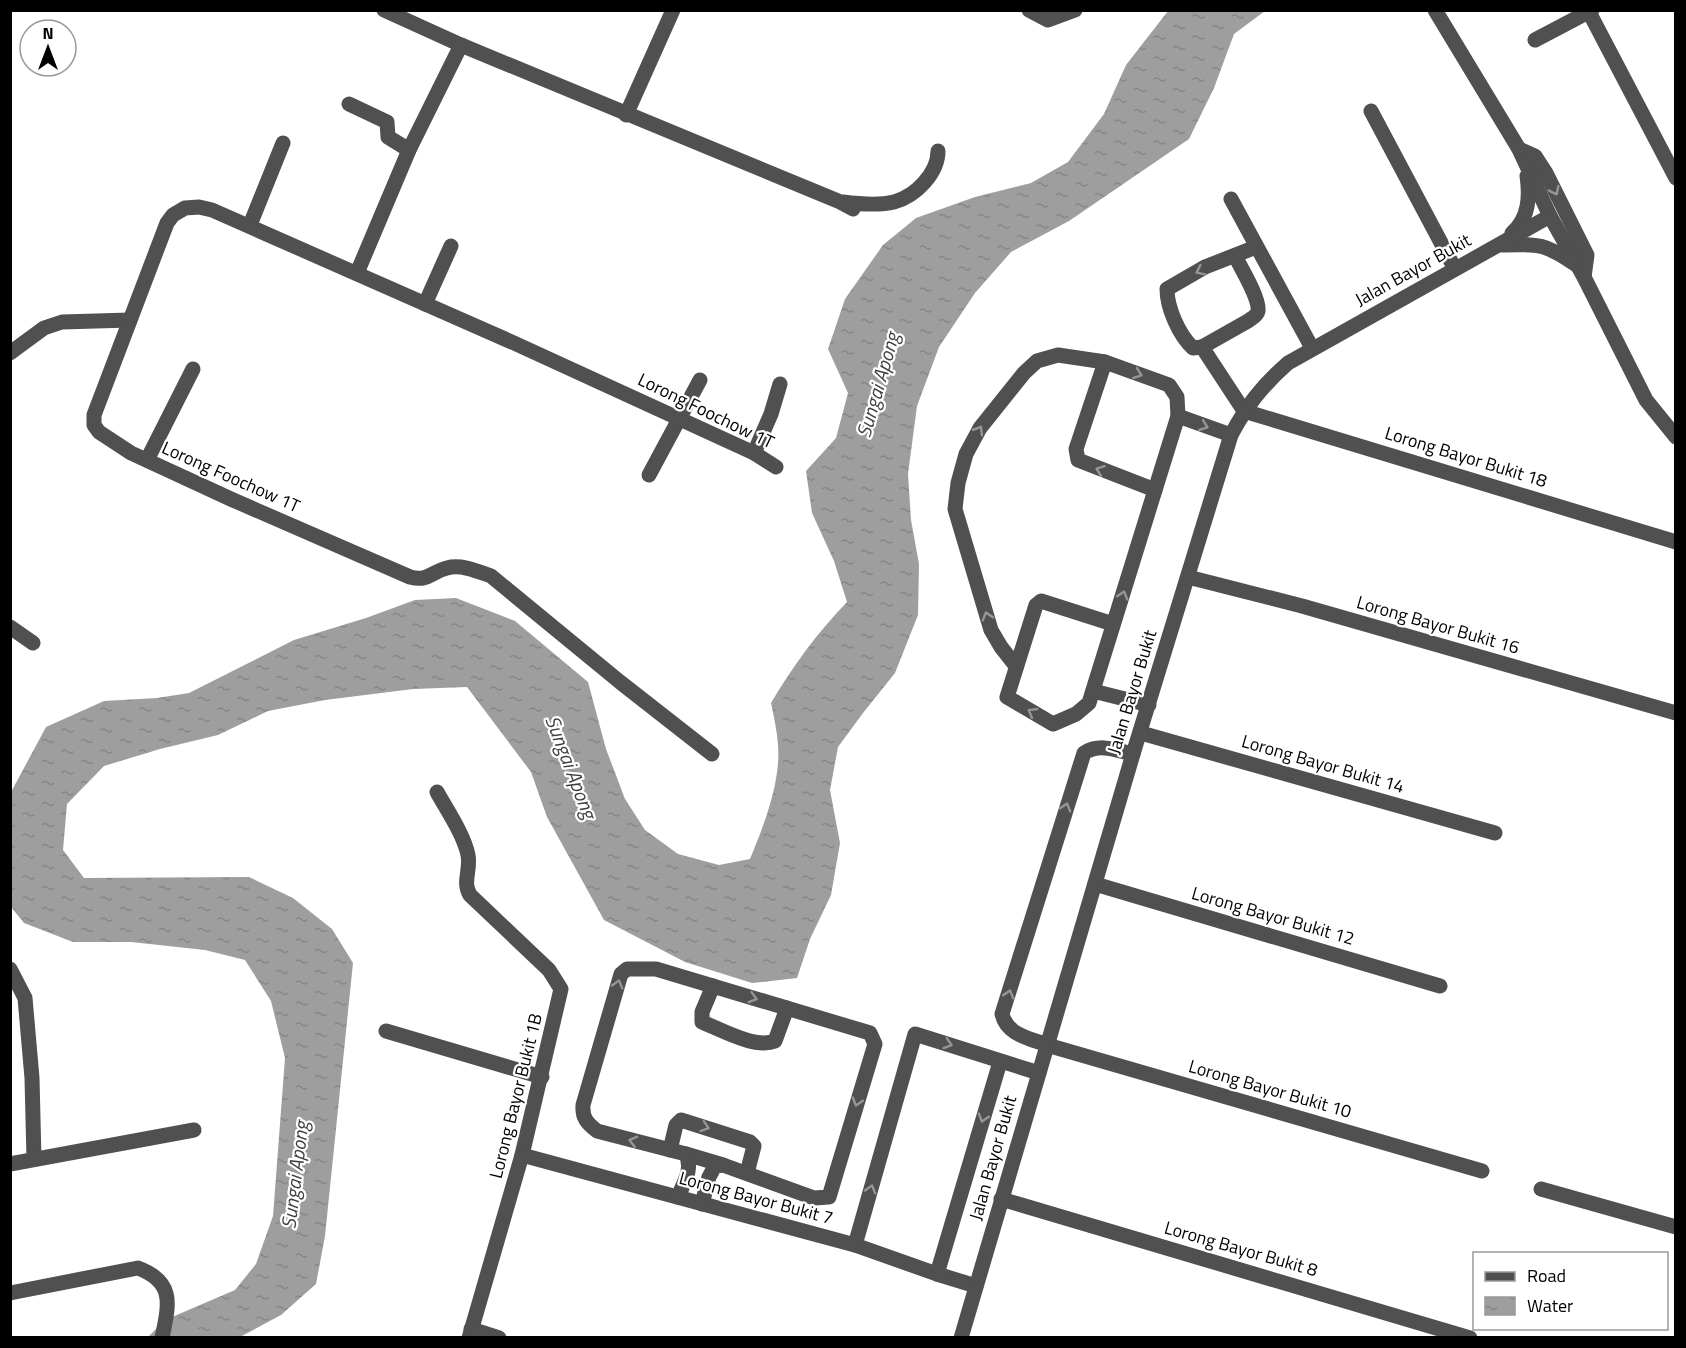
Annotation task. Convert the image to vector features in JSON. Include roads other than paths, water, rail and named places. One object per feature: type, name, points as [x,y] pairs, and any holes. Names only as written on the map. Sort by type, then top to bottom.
[{"type":"street","points":[[384,10],[461,45],[853,209]]},
{"type":"street","points":[[626,115],[673,10]]},
{"type":"street","points":[[1029,10],[1048,20],[1075,10]]},
{"type":"street","points":[[1436,10],[1522,155],[1550,216],[1581,271],[1646,400],[1676,437]]},
{"type":"street","points":[[1534,40],[1591,11],[1676,178]]},
{"type":"street","points":[[357,273],[409,150],[461,45]]},
{"type":"street","points":[[349,104],[387,122],[388,137],[409,150]]},
{"type":"street","points":[[1371,111],[1455,269]]},
{"type":"street","points":[[250,225],[283,143]]},
{"type":"street","points":[[838,201],[869,204],[895,201],[920,186],[938,163],[938,152]]},
{"type":"street","points":[[1498,245],[1521,225],[1529,204],[1522,155]]},
{"type":"street","points":[[1522,155],[1535,156],[1546,172],[1587,255],[1581,271]]},
{"type":"street","points":[[1231,199],[1312,348]]},
{"type":"street","name":"Lorong Foochow 1T","points":[[712,754],[491,576],[471,569],[448,567],[425,579],[410,577],[233,501],[147,460],[107,439],[94,424],[94,415],[166,223],[173,215],[185,208],[199,207],[250,225],[426,304],[754,453],[776,467]]},
{"type":"street","name":"Jalan Bayor Bukit","points":[[961,1338],[1133,754],[1231,435],[1244,411],[1266,382],[1288,363],[1550,216]]},
{"type":"street","points":[[1498,245],[1541,245],[1553,249],[1581,271]]},
{"type":"street","points":[[426,304],[452,246]]},
{"type":"street","points":[[1235,256],[1256,298],[1258,310],[1255,316],[1202,347],[1193,348],[1187,343],[1175,320],[1167,297],[1167,289],[1205,267],[1256,247]]},
{"type":"street","points":[[10,353],[44,328],[62,322],[130,320]]},
{"type":"street","points":[[1202,347],[1244,411]]},
{"type":"street","points":[[1016,666],[991,630],[955,509],[958,483],[966,454],[980,428],[1004,396],[1037,361],[1058,355],[1105,362],[1169,385],[1177,397],[1178,416],[1089,704],[1076,714],[1053,724],[1006,697],[1036,605],[1041,601],[1113,624]]},
{"type":"street","points":[[1105,362],[1076,449],[1078,460],[1155,490]]},
{"type":"street","points":[[147,460],[193,369]]},
{"type":"street","points":[[649,476],[700,380]]},
{"type":"street","points":[[754,453],[771,414],[780,384]]},
{"type":"street","name":"Lorong Bayor Bukit 18","points":[[1244,411],[1676,542]]},
{"type":"street","points":[[1178,416],[1231,435]]},
{"type":"street","name":"Lorong Bayor Bukit 16","points":[[1188,577],[1302,606],[1676,714]]},
{"type":"street","points":[[10,627],[33,643]]},
{"type":"street","points":[[1093,691],[1149,705]]},
{"type":"street","name":"Lorong Bayor Bukit 14","points":[[1141,733],[1495,833]]},
{"type":"street","name":"Lorong Bayor Bukit 10","points":[[1133,754],[1103,747],[1092,748],[1084,753],[1002,1014],[1004,1023],[1010,1030],[1047,1045],[1482,1172]]},
{"type":"street","name":"Lorong Bayor Bukit 1B","points":[[437,792],[467,852],[469,869],[466,888],[470,895],[549,970],[561,989],[522,1155],[470,1333]]},
{"type":"street","name":"Lorong Bayor Bukit 12","points":[[1095,884],[1440,986]]},
{"type":"street","points":[[10,969],[25,998],[32,1078],[34,1159]]},
{"type":"street","points":[[627,969],[656,969],[712,986],[870,1032],[875,1044],[829,1197],[814,1198],[723,1165],[597,1131],[588,1123],[583,1114],[583,1105],[621,974],[627,969]]},
{"type":"street","points":[[712,986],[702,1012],[702,1022],[754,1042],[768,1044],[776,1041],[787,1008]]},
{"type":"street","points":[[386,1031],[542,1077]]},
{"type":"street","points":[[855,1245],[915,1034],[1039,1073]]},
{"type":"street","points":[[937,1274],[1000,1062]]},
{"type":"street","points":[[670,1150],[676,1125],[681,1119],[750,1142],[754,1146],[747,1173]]},
{"type":"street","points":[[10,1164],[194,1130]]},
{"type":"street","points":[[678,1197],[689,1170],[686,1154]]},
{"type":"street","name":"Lorong Bayor Bukit 7","points":[[522,1155],[855,1245],[976,1286]]},
{"type":"street","points":[[702,1204],[709,1177],[716,1166],[723,1165]]},
{"type":"street","points":[[1541,1189],[1676,1227]]},
{"type":"street","name":"Lorong Bayor Bukit 8","points":[[1002,1199],[1470,1338]]},
{"type":"street","points":[[10,1293],[138,1268],[152,1273],[164,1285],[168,1298],[162,1338]]},
{"type":"street","points":[[470,1333],[499,1338]]},
{"type":"water","name":"Sungai Apong","points":[[1168,11],[1265,11],[1234,34],[1214,88],[1189,139],[1069,221],[1011,252],[975,293],[939,347],[917,406],[908,474],[911,520],[919,564],[918,615],[895,673],[838,747],[830,790],[840,843],[831,895],[810,939],[797,978],[752,983],[685,962],[604,920],[547,817],[531,772],[467,687],[413,689],[325,700],[268,711],[218,735],[104,766],[67,804],[63,850],[84,878],[249,877],[293,898],[332,929],[353,963],[325,1236],[316,1284],[281,1315],[240,1337],[148,1337],[165,1320],[235,1290],[256,1264],[273,1216],[285,1058],[271,1001],[245,960],[205,950],[131,942],[73,942],[24,923],[11,907],[10,794],[46,727],[104,701],[157,698],[189,693],[294,640],[415,600],[456,598],[515,621],[588,682],[606,749],[625,799],[645,830],[678,854],[719,865],[750,859],[766,818],[777,774],[778,745],[771,703],[806,650],[847,602],[834,561],[812,513],[806,471],[836,438],[848,393],[828,349],[845,299],[883,245],[916,218],[975,197],[1031,183],[1068,162],[1104,114],[1126,65]]}]
